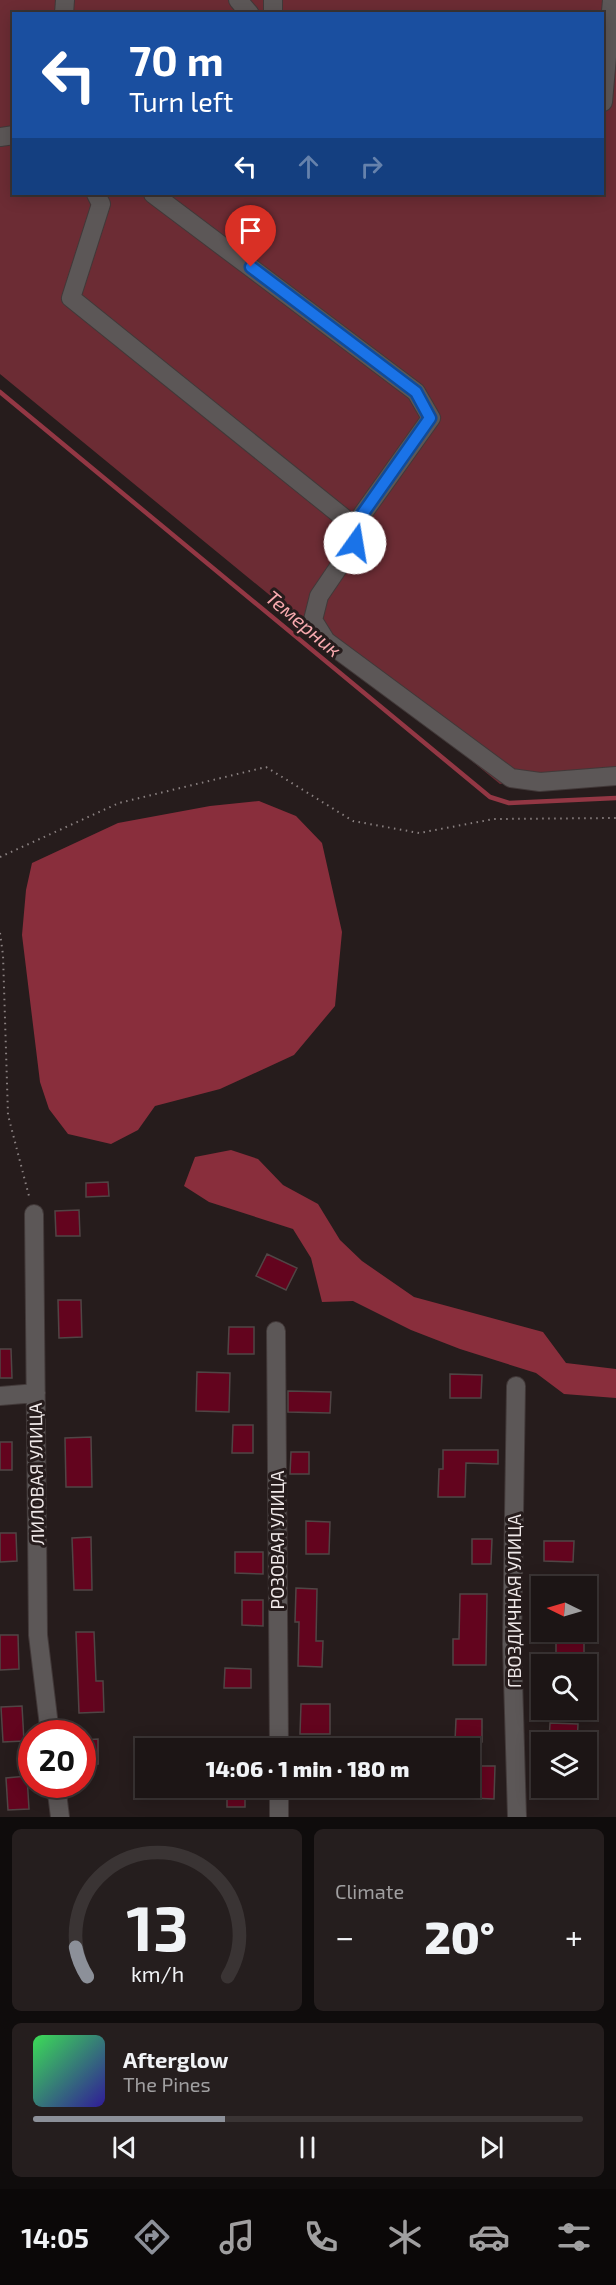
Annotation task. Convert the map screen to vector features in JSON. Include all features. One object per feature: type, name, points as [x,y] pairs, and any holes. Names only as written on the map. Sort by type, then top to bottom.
[{"type":"street","points":[[604,92],[612,0]]},
{"type":"street","points":[[96,195],[101,204],[71,298],[354,526]]},
{"type":"street","points":[[154,195],[416,392],[430,418],[354,526],[355,543],[319,596],[313,620],[326,641],[511,778],[540,782],[616,776]]},
{"type":"street","name":"ЛИЛОВАЯ УЛИЦА","points":[[34,1214],[38,1635],[48,1720]]},
{"type":"street","name":"РОЗОВАЯ УЛИЦА","points":[[276,1331],[279,1738]]},
{"type":"street","name":"ГВОЗДИЧНАЯ УЛИЦА","points":[[516,1386],[512,1644],[517,1817]]},
{"type":"street","points":[[0,1396],[36,1393]]},
{"type":"street","points":[[58,1798],[60,1817]]},
{"type":"street","points":[[279,1798],[279,1817]]},
{"type":"path","points":[[0,857],[119,803],[266,767],[352,821],[419,832],[494,819],[616,818]]},
{"type":"path","points":[[0,933],[3,955],[8,1115],[34,1214]]},
{"type":"shaded area","points":[[0,0],[616,0],[616,768],[500,784],[0,374]]},
{"type":"shaded area","points":[[259,801],[296,816],[322,843],[342,932],[335,1006],[294,1055],[220,1089],[155,1106],[138,1130],[111,1144],[68,1134],[49,1109],[40,1082],[22,935],[26,890],[32,863],[118,823],[210,806]]},
{"type":"shaded area","points":[[231,1150],[258,1159],[283,1185],[318,1204],[340,1240],[362,1261],[414,1297],[543,1332],[566,1363],[616,1369],[616,1398],[564,1394],[536,1373],[460,1349],[411,1330],[353,1301],[322,1302],[311,1258],[293,1229],[209,1202],[184,1186],[195,1157]]},
{"type":"building","points":[[108,1182],[109,1196],[86,1197],[86,1183]]},
{"type":"building","points":[[79,1210],[80,1236],[56,1236],[55,1211]]},
{"type":"building","points":[[267,1254],[297,1268],[286,1290],[256,1276]]},
{"type":"building","points":[[58,1300],[81,1300],[82,1337],[59,1338]]},
{"type":"building","points":[[229,1327],[254,1327],[254,1354],[228,1354]]},
{"type":"building","points":[[0,1349],[11,1349],[12,1378],[0,1378]]},
{"type":"building","points":[[197,1372],[230,1373],[229,1412],[196,1411]]},
{"type":"building","points":[[450,1374],[482,1375],[481,1398],[450,1398]]},
{"type":"building","points":[[288,1391],[331,1392],[330,1413],[288,1412]]},
{"type":"building","points":[[233,1425],[253,1425],[253,1453],[232,1453]]},
{"type":"building","points":[[91,1437],[92,1487],[66,1487],[65,1438]]},
{"type":"building","points":[[0,1442],[12,1442],[12,1470],[0,1470]]},
{"type":"building","points":[[443,1450],[498,1450],[498,1464],[466,1463],[465,1497],[438,1497],[439,1469],[443,1469]]},
{"type":"building","points":[[291,1452],[309,1452],[309,1474],[290,1474]]},
{"type":"building","points":[[306,1521],[330,1522],[329,1554],[306,1554]]},
{"type":"building","points":[[0,1533],[16,1533],[17,1561],[0,1562]]},
{"type":"building","points":[[91,1537],[92,1590],[74,1590],[72,1538]]},
{"type":"building","points":[[472,1539],[492,1539],[491,1564],[472,1564]]},
{"type":"building","points":[[544,1541],[574,1541],[573,1562],[544,1561]]},
{"type":"building","points":[[235,1552],[263,1552],[263,1574],[235,1573]]},
{"type":"building","points":[[296,1588],[317,1589],[316,1641],[323,1641],[322,1667],[298,1666],[299,1622],[295,1622]]},
{"type":"building","points":[[460,1594],[487,1594],[486,1665],[453,1665],[453,1639],[459,1639]]},
{"type":"building","points":[[242,1600],[263,1600],[263,1626],[242,1625]]},
{"type":"building","points":[[76,1632],[94,1632],[96,1681],[103,1681],[104,1712],[79,1713]]},
{"type":"building","points":[[0,1635],[18,1635],[19,1669],[0,1670]]},
{"type":"building","points":[[556,1642],[584,1642],[584,1654],[556,1654]]},
{"type":"building","points":[[225,1668],[251,1669],[251,1688],[224,1688]]},
{"type":"building","points":[[301,1704],[330,1704],[330,1734],[300,1734]]},
{"type":"building","points":[[22,1706],[23,1720],[18,1720],[18,1741],[3,1742],[1,1707]]},
{"type":"building","points":[[456,1719],[482,1719],[482,1742],[480,1738],[455,1738]]},
{"type":"building","points":[[550,1723],[578,1724],[578,1732],[550,1732]]},
{"type":"building","points":[[96,1739],[98,1739],[98,1764],[96,1764]]},
{"type":"building","points":[[480,1766],[495,1766],[494,1799],[470,1798],[480,1798]]},
{"type":"building","points":[[18,1777],[18,1798],[28,1798],[29,1809],[8,1810],[6,1778]]},
{"type":"building","points":[[227,1798],[245,1798],[245,1807],[227,1807]]},
{"type":"waterway","name":"Темерник","points":[[0,392],[490,797],[509,803],[616,798]]},
{"type":"route","points":[[251,267],[416,392],[430,418],[354,526],[355,543]]}]
